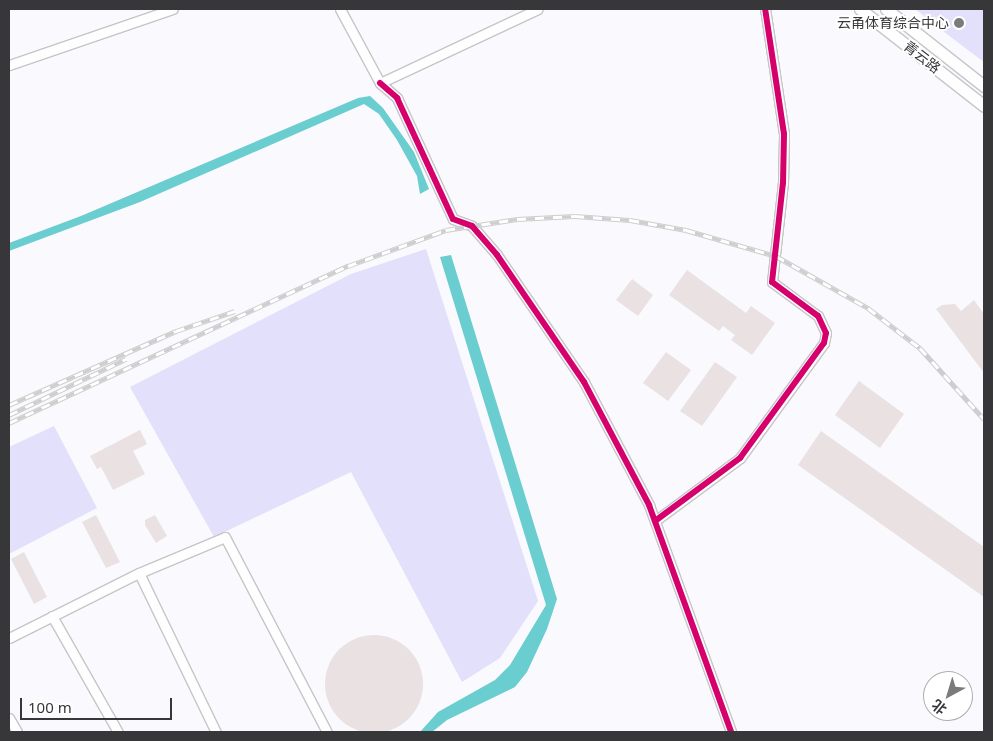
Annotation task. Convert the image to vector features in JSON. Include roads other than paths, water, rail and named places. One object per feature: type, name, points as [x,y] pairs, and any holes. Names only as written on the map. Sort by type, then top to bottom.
[{"type":"street","points":[[9,65],[173,9]]},
{"type":"street","points":[[340,9],[380,83],[397,98],[453,219],[472,226],[496,255],[584,382],[655,521],[731,732]]},
{"type":"street","points":[[380,83],[538,9]]},
{"type":"street","points":[[655,521],[740,458],[824,343],[826,333],[818,316],[772,282],[783,183],[784,134],[765,9]]},
{"type":"street","name":"青云路","points":[[860,9],[984,106]]},
{"type":"street","name":"青云路","points":[[886,9],[984,86]]},
{"type":"street","points":[[9,638],[138,573],[225,537],[327,732]]},
{"type":"street","points":[[138,573],[216,732]]},
{"type":"street","points":[[52,616],[118,732]]},
{"type":"street","points":[[9,718],[17,732]]},
{"type":"water","points":[[370,96],[383,108],[414,152],[429,189],[420,194],[417,176],[397,140],[379,114],[364,104],[140,202],[9,251],[9,243],[81,216],[358,98]]},
{"type":"water","points":[[451,255],[557,599],[547,629],[527,672],[515,687],[447,720],[432,732],[420,732],[438,712],[495,680],[510,665],[546,605],[440,257]]},
{"type":"railway","points":[[9,423],[348,266],[446,230],[517,219],[575,216],[630,220],[686,230],[776,256],[868,308],[920,348],[984,419]]},
{"type":"railway","points":[[9,405],[176,331],[235,311]]},
{"type":"railway","points":[[9,415],[126,359]]},
{"type":"place","name":"云甬体育综合中心","points":[[959,23]]}]
